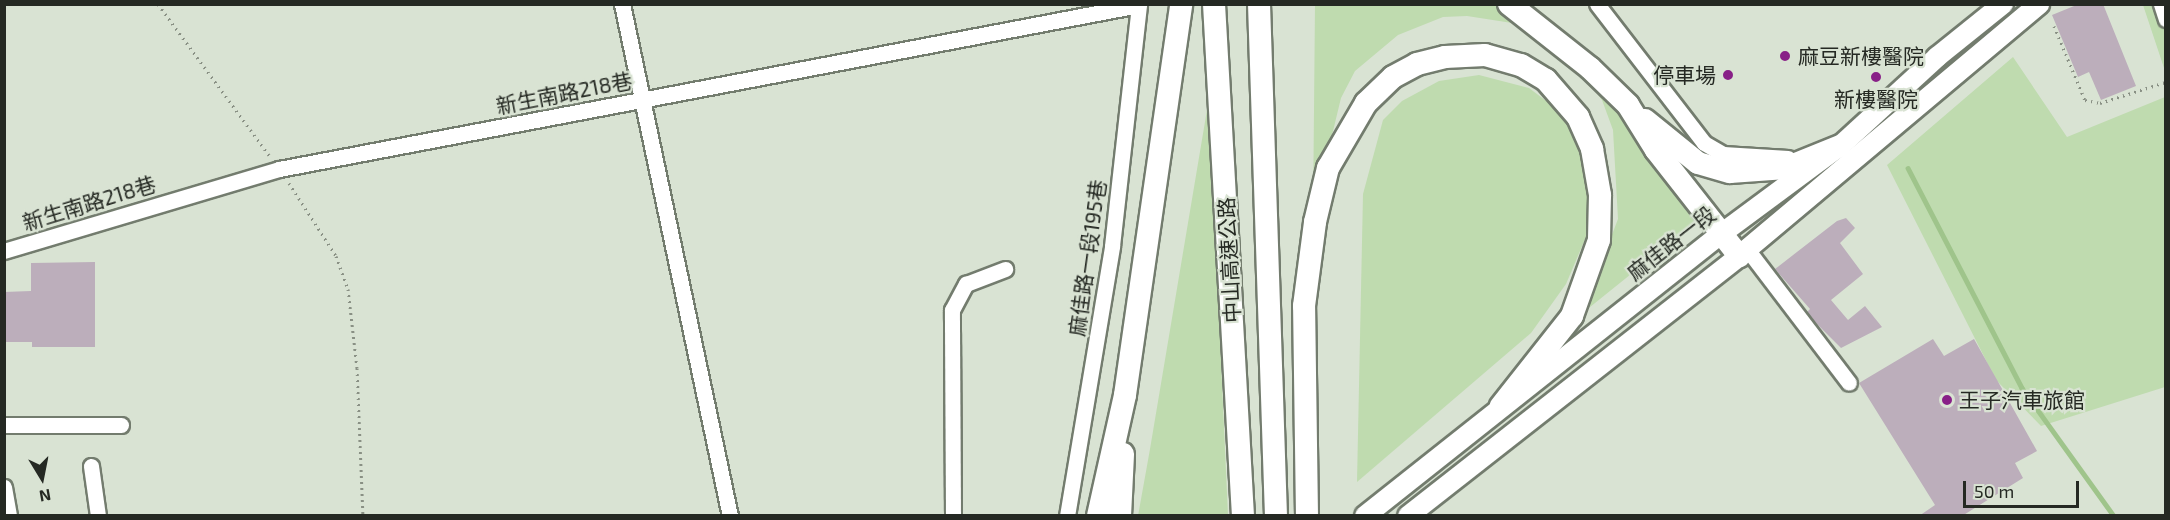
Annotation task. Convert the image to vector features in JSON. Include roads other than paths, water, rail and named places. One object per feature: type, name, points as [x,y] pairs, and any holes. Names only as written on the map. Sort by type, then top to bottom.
[{"type":"highway","points":[[1098,516],[1125,395],[1181,4]]},
{"type":"highway","name":"中山高速公路","points":[[1214,4],[1243,516]]},
{"type":"highway","name":"中山高速公路","points":[[1259,4],[1276,516]]},
{"type":"highway","points":[[1509,4],[1590,68],[1628,105],[1698,163],[1730,172],[1786,168],[1840,146]]},
{"type":"highway","points":[[1307,504],[1304,306],[1315,222],[1328,168],[1366,103],[1393,77],[1417,64],[1444,57],[1485,55],[1521,65],[1546,80],[1578,117],[1592,149],[1600,195],[1599,240],[1572,316],[1501,406]]},
{"type":"highway","points":[[1628,105],[1656,150],[1721,234],[1744,253]]},
{"type":"highway","points":[[1120,516],[1125,395]]},
{"type":"main road","name":"麻佳路一段","points":[[1365,516],[1721,234],[1840,146],[1937,57],[2003,4]]},
{"type":"main road","points":[[1408,516],[1744,253],[2039,4]]},
{"type":"lane","points":[[622,4],[730,516]]},
{"type":"lane","points":[[1597,4],[1710,148],[1730,155],[1786,159],[1840,146]]},
{"type":"lane","points":[[2161,4],[2166,19]]},
{"type":"lane","name":"新生南路218巷","points":[[4,251],[279,169],[1139,5]]},
{"type":"lane","name":"麻佳路一段195巷","points":[[1067,516],[1112,246],[1139,5]]},
{"type":"lane","points":[[1744,253],[1849,383]]},
{"type":"lane","points":[[953,516],[952,310],[966,284],[1005,269]]},
{"type":"lane","points":[[4,425],[121,425]]},
{"type":"lane","points":[[91,466],[98,516]]},
{"type":"lane","points":[[4,487],[9,516]]},
{"type":"waterway","points":[[1908,168],[2022,388],[2114,516]]},
{"type":"place","name":"麻豆新樓醫院","points":[[1785,56]]},
{"type":"place","name":"停車場","points":[[1728,75]]},
{"type":"place","name":"新樓醫院","points":[[1876,77]]},
{"type":"place","name":"王子汽車旅館","points":[[1947,400]]}]
